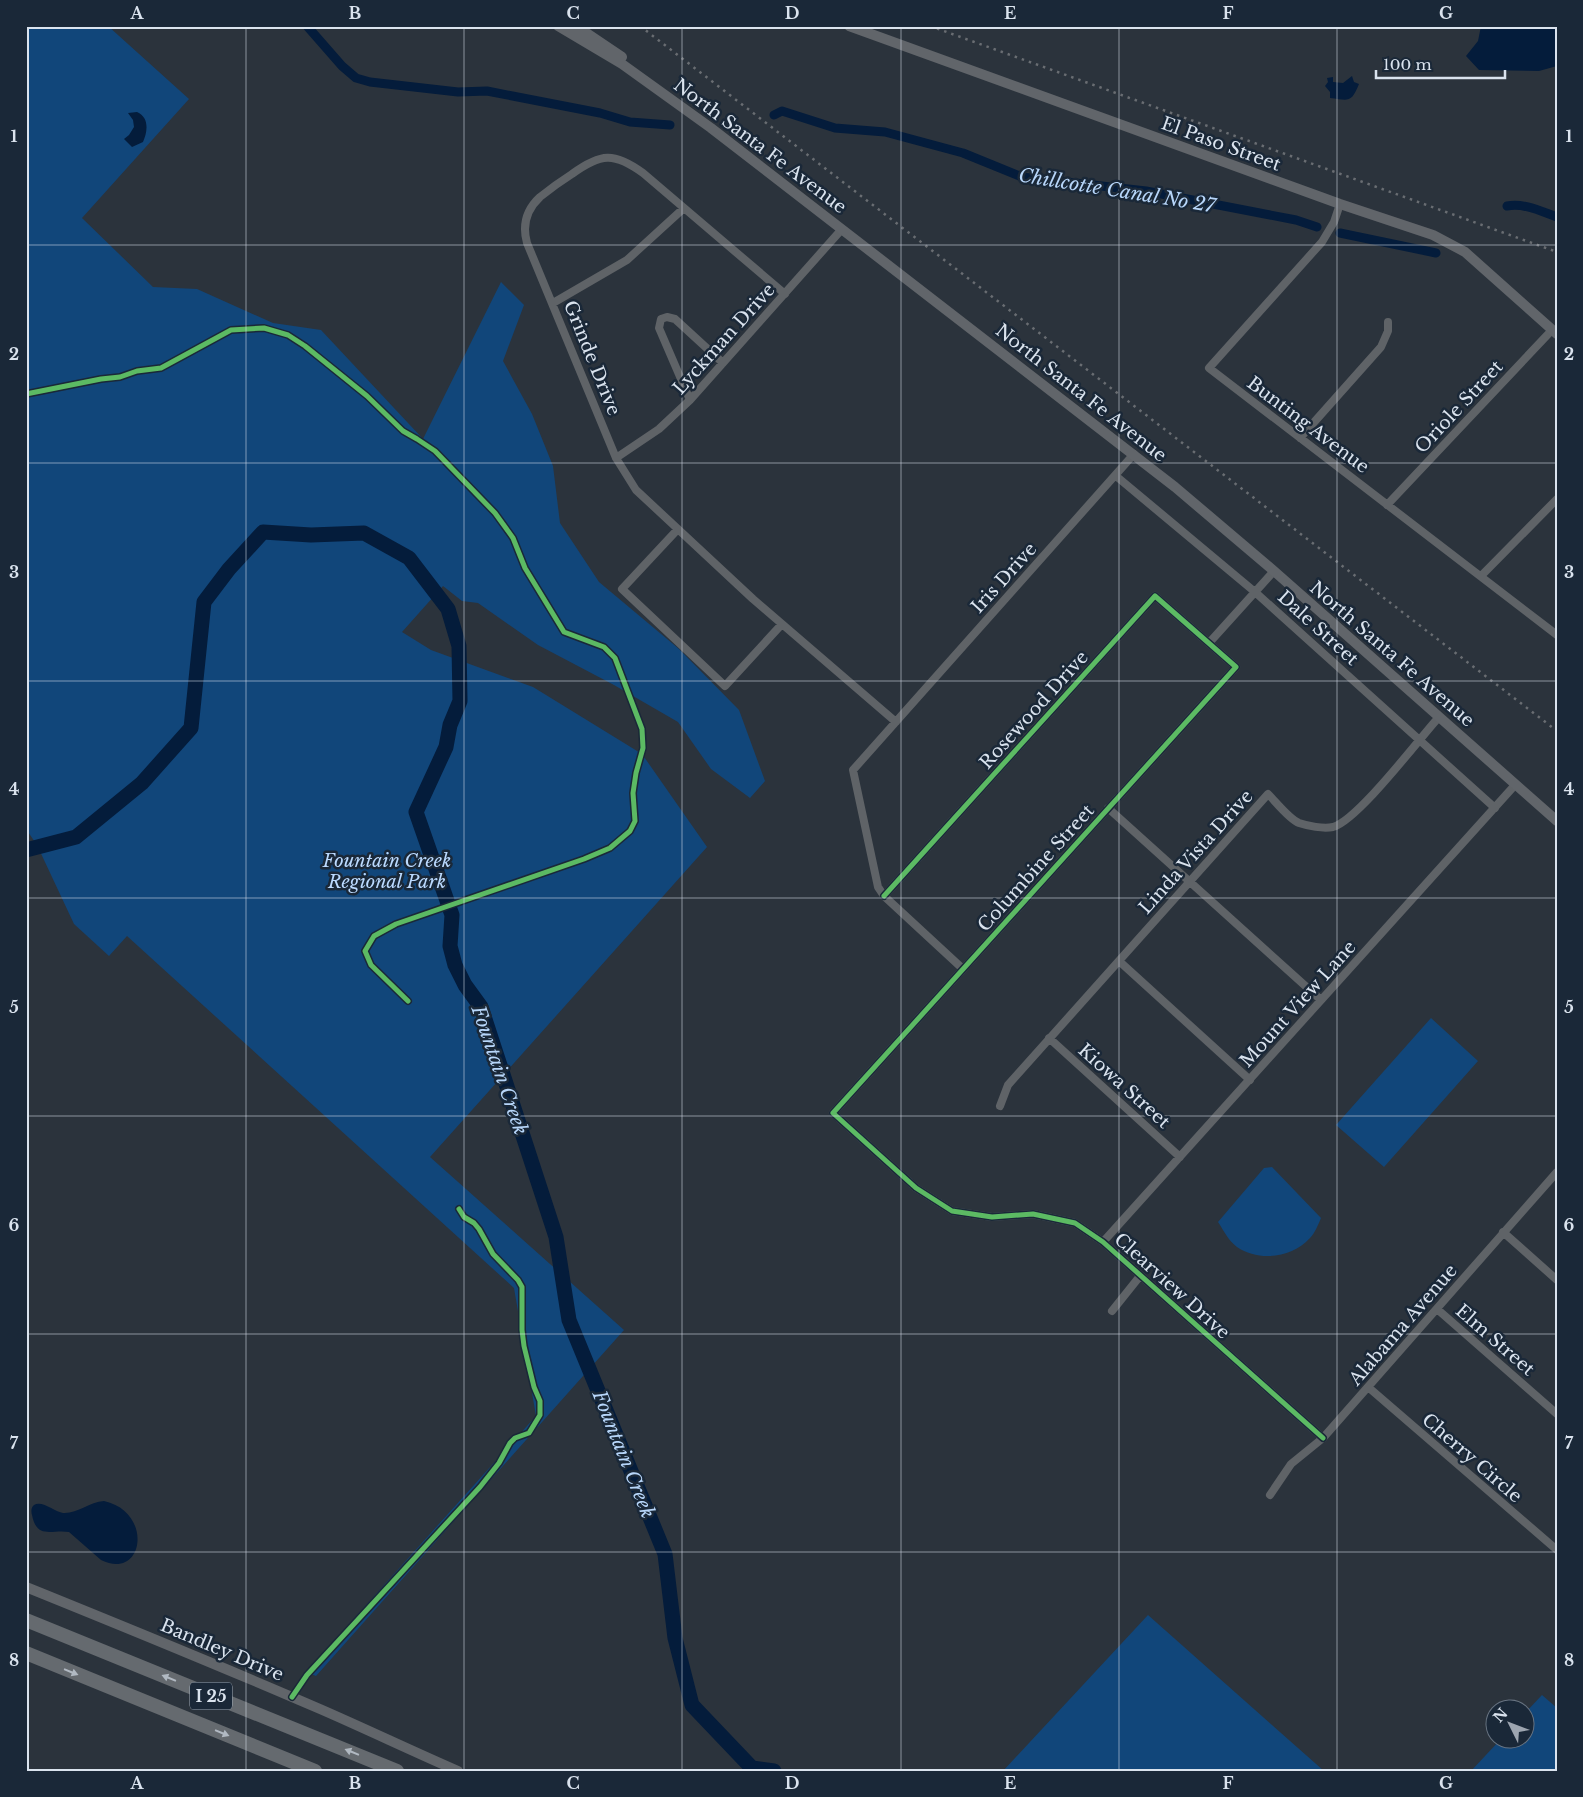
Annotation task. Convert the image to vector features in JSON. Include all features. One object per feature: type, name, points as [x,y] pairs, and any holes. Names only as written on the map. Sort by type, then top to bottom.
[{"type":"highway","name":"I 25","points":[[26,1620],[397,1771]]},
{"type":"highway","name":"I 25","points":[[26,1653],[315,1771]]},
{"type":"main road","name":"North Santa Fe Avenue","points":[[558,26],[635,73],[711,128],[1134,454],[1274,571],[1557,821]]},
{"type":"main road","points":[[576,26],[626,59],[635,73]]},
{"type":"main road","name":"El Paso Street","points":[[849,26],[1340,204],[1433,235],[1465,252],[1554,332]]},
{"type":"main road","name":"Bandley Drive","points":[[26,1587],[197,1657],[458,1771]]},
{"type":"street","name":"Grinde Drive","points":[[785,294],[627,162],[609,157],[593,160],[546,192],[534,203],[527,216],[525,234],[616,458],[636,490],[782,624],[896,722]]},
{"type":"street","name":"Bunting Avenue","points":[[1340,204],[1334,222],[1322,242],[1209,368],[1557,635]]},
{"type":"street","points":[[553,303],[627,260],[684,208]]},
{"type":"street","name":"Lyckman Drive","points":[[616,458],[659,429],[690,400],[842,229]]},
{"type":"street","points":[[690,400],[659,328],[661,319],[668,317],[675,319],[723,363]]},
{"type":"street","points":[[1300,438],[1381,347],[1388,331],[1388,322]]},
{"type":"street","name":"Oriole Street","points":[[1387,504],[1554,332]]},
{"type":"street","name":"Iris Drive","points":[[896,722],[1134,454]]},
{"type":"street","name":"Dale Street","points":[[1116,476],[1255,592],[1495,808]]},
{"type":"street","points":[[1481,576],[1557,499]]},
{"type":"street","points":[[678,529],[622,589],[726,686],[782,624]]},
{"type":"street","points":[[1210,643],[1274,571]]},
{"type":"street","name":"Rosewood Drive","points":[[884,896],[1155,596],[1210,643]]},
{"type":"street","name":"Columbine Street","points":[[833,1113],[1236,667],[1210,643]]},
{"type":"street","name":"Linda Vista Drive","points":[[1000,1106],[1008,1085],[1268,794],[1297,822],[1314,827],[1333,826],[1354,814],[1440,716]]},
{"type":"street","points":[[896,722],[853,770],[878,886],[884,896],[963,969]]},
{"type":"street","name":"Mount View Lane","points":[[1103,1242],[1516,785]]},
{"type":"street","points":[[1108,808],[1321,1000]]},
{"type":"street","points":[[1119,961],[1250,1080]]},
{"type":"street","name":"Kiowa Street","points":[[1049,1038],[1180,1157]]},
{"type":"street","name":"Clearview Drive","points":[[833,1113],[916,1188],[952,1211],[992,1217],[1033,1214],[1075,1222],[1103,1242],[1322,1438]]},
{"type":"street","name":"Alabama Avenue","points":[[1270,1495],[1291,1464],[1322,1438],[1557,1172]]},
{"type":"street","points":[[1503,1232],[1557,1280]]},
{"type":"street","points":[[1112,1311],[1140,1276]]},
{"type":"street","name":"Elm Street","points":[[1437,1309],[1557,1414]]},
{"type":"street","name":"Cherry Circle","points":[[1368,1387],[1557,1550]]},
{"type":"green space","name":"Fountain Creek Regional Park","points":[[26,26],[108,26],[189,99],[82,218],[153,287],[197,289],[273,323],[321,330],[423,439],[501,282],[524,305],[503,361],[532,414],[553,466],[560,523],[599,582],[679,649],[739,710],[765,781],[750,798],[711,769],[678,722],[614,685],[538,645],[478,603],[462,601],[443,586],[402,632],[431,650],[533,687],[642,754],[707,847],[430,1157],[624,1330],[316,1676],[306,1672],[536,1416],[514,1288],[127,936],[109,956],[74,924],[37,845],[26,829]]},
{"type":"green space","points":[[1431,1018],[1478,1061],[1384,1167],[1336,1125]]},
{"type":"green space","points":[[1272,1167],[1321,1218],[1312,1236],[1303,1245],[1285,1254],[1275,1256],[1255,1255],[1237,1247],[1218,1222],[1264,1168]]},
{"type":"green space","points":[[1148,1615],[1324,1771],[1003,1771]]},
{"type":"green space","points":[[1542,1695],[1557,1708],[1557,1771],[1471,1771],[1491,1750],[1536,1750],[1536,1701]]},
{"type":"shaded area","points":[[1481,26],[1557,27],[1557,66],[1539,71],[1479,70],[1466,56],[1478,41]]},
{"type":"shaded area","points":[[1352,76],[1354,82],[1359,84],[1351,98],[1345,100],[1330,98],[1330,92],[1325,86],[1328,82],[1327,78],[1333,77],[1333,82],[1343,83]]},
{"type":"shaded area","points":[[137,112],[144,117],[146,133],[143,142],[132,147],[124,139],[134,127],[133,120],[128,113]]},
{"type":"shaded area","points":[[104,1501],[120,1508],[131,1518],[136,1530],[137,1542],[134,1553],[127,1561],[116,1564],[101,1560],[69,1532],[41,1531],[34,1523],[32,1507],[37,1504],[68,1513],[93,1503]]},
{"type":"waterway","name":"Chillcotte Canal No 27","points":[[307,26],[342,66],[356,78],[370,82],[458,92],[487,91],[600,113],[630,122],[670,125]]},
{"type":"waterway","name":"Chillcotte Canal No 27","points":[[774,115],[782,111],[835,128],[885,132],[963,153],[1022,177],[1146,191],[1296,220],[1317,227]]},
{"type":"waterway","name":"Chillcotte Canal No 27","points":[[1507,206],[1526,207],[1557,217]]},
{"type":"waterway","name":"Chillcotte Canal No 27","points":[[1340,233],[1436,253]]},
{"type":"waterway","name":"Fountain Creek","points":[[26,850],[76,837],[142,783],[191,728],[204,602],[229,569],[263,532],[311,535],[364,533],[409,558],[448,609],[459,646],[460,701],[450,725],[446,747],[416,812],[452,915],[450,946],[455,965],[465,985],[481,1007],[556,1237],[569,1320],[665,1554],[675,1638],[692,1705],[752,1768],[774,1771]]},
{"type":"railway","points":[[640,26],[1557,731]]},
{"type":"railway","points":[[930,26],[1557,252]]},
{"type":"cycle path","points":[[26,394],[120,377],[137,371],[161,368],[231,330],[264,328],[288,335],[305,346],[367,396],[403,431],[435,451],[495,513],[513,538],[525,568],[564,632],[604,647],[615,658],[642,729],[643,748],[633,793],[635,821],[630,831],[610,848],[584,859],[396,924],[374,936],[365,951],[371,965],[408,1001]]},
{"type":"cycle path","points":[[884,896],[1155,596],[1236,667],[833,1113],[916,1188],[952,1211],[992,1217],[1033,1214],[1075,1223],[1103,1242],[1323,1438]]},
{"type":"cycle path","points":[[292,1697],[307,1675],[480,1487],[499,1463],[510,1443],[515,1438],[529,1433],[540,1415],[540,1401],[534,1387],[524,1346],[522,1287],[518,1280],[493,1254],[479,1229],[474,1223],[464,1217],[459,1209]]}]
